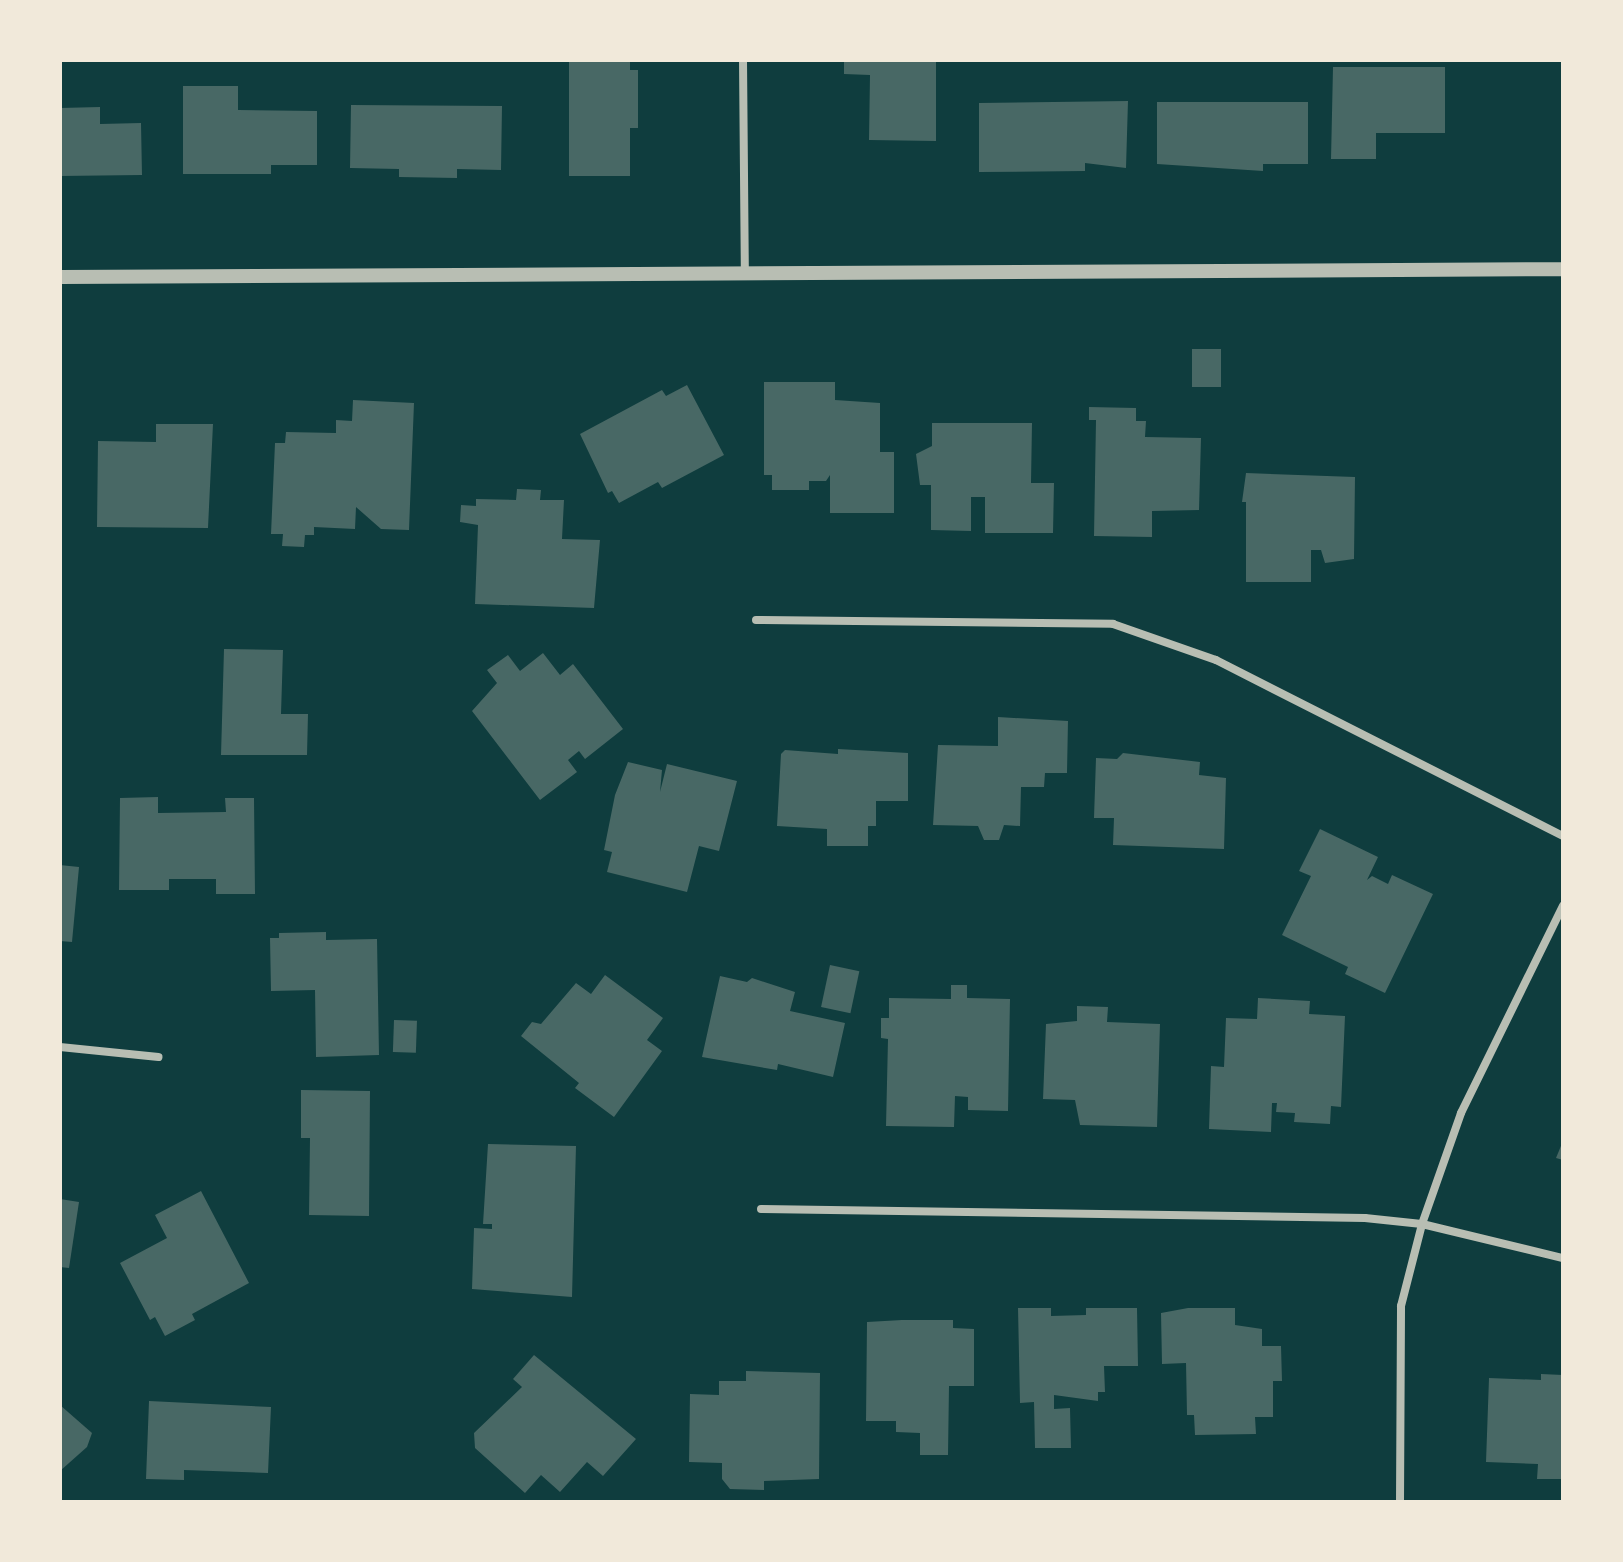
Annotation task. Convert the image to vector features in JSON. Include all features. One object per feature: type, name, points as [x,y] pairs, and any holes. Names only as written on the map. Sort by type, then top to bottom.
[{"type":"street","points":[[743,60],[745,273]]},
{"type":"street","points":[[60,277],[1563,269]]},
{"type":"street","points":[[756,620],[1113,624],[1216,660],[1563,836]]},
{"type":"street","points":[[1400,1502],[1401,1306],[1422,1224],[1461,1113],[1563,906]]},
{"type":"street","points":[[60,1047],[158,1057]]},
{"type":"street","points":[[761,1209],[1365,1218],[1422,1224],[1563,1258]]},
{"type":"building","points":[[569,60],[630,60],[630,70],[638,70],[638,128],[630,128],[630,176],[569,176]]},
{"type":"building","points":[[844,60],[936,60],[936,141],[869,140],[870,75],[844,74]]},
{"type":"building","points":[[1333,67],[1445,67],[1445,133],[1376,133],[1376,159],[1331,159]]},
{"type":"building","points":[[183,86],[238,86],[238,110],[317,111],[317,165],[271,165],[271,174],[183,174]]},
{"type":"building","points":[[1128,101],[1126,168],[1085,163],[1085,171],[979,172],[979,103]]},
{"type":"building","points":[[1157,102],[1308,102],[1308,164],[1263,164],[1263,171],[1157,164]]},
{"type":"building","points":[[351,105],[502,106],[501,170],[457,169],[457,178],[399,177],[399,169],[350,168]]},
{"type":"building","points":[[100,107],[100,124],[141,123],[142,175],[60,176],[60,108]]},
{"type":"building","points":[[1192,349],[1221,349],[1221,387],[1192,387]]},
{"type":"building","points":[[764,382],[835,382],[835,400],[880,403],[880,452],[894,452],[894,513],[830,513],[830,475],[826,481],[809,481],[809,490],[772,490],[772,475],[764,475]]},
{"type":"building","points":[[687,385],[724,455],[662,488],[658,482],[619,503],[612,491],[608,493],[580,434],[662,390],[666,396]]},
{"type":"building","points":[[353,400],[414,403],[409,530],[381,529],[356,507],[355,529],[314,527],[314,535],[305,535],[304,547],[282,546],[283,534],[271,534],[275,443],[285,443],[286,432],[336,433],[336,420],[352,421]]},
{"type":"building","points":[[1089,407],[1136,408],[1136,421],[1146,421],[1145,437],[1201,438],[1199,510],[1152,511],[1152,537],[1094,536],[1096,420],[1089,420]]},
{"type":"building","points":[[932,423],[1032,423],[1031,483],[1054,483],[1053,533],[985,533],[985,497],[971,497],[971,531],[931,530],[931,485],[920,485],[916,454],[932,446]]},
{"type":"building","points":[[156,424],[213,424],[208,528],[97,527],[98,441],[156,442]]},
{"type":"building","points":[[1246,473],[1355,477],[1354,559],[1325,563],[1321,550],[1311,550],[1311,582],[1246,582],[1246,502],[1242,502]]},
{"type":"building","points":[[517,489],[541,490],[540,500],[564,500],[562,539],[600,540],[594,608],[475,604],[478,525],[460,522],[461,505],[476,506],[476,499],[516,500]]},
{"type":"building","points":[[224,649],[283,650],[281,714],[308,714],[307,755],[221,755]]},
{"type":"building","points":[[543,653],[560,675],[573,664],[623,729],[585,759],[579,751],[568,760],[577,772],[540,800],[472,711],[497,683],[487,670],[508,655],[520,671]]},
{"type":"building","points":[[998,717],[1068,721],[1067,773],[1045,773],[1044,787],[1021,787],[1020,826],[1004,825],[999,840],[984,840],[978,826],[933,825],[938,745],[998,746]]},
{"type":"building","points":[[838,749],[908,753],[908,801],[876,801],[876,826],[868,826],[868,846],[827,846],[827,829],[777,826],[781,754],[785,750],[838,754]]},
{"type":"building","points":[[1123,753],[1200,762],[1199,775],[1226,778],[1224,849],[1113,845],[1114,818],[1094,818],[1096,758],[1117,759]]},
{"type":"building","points":[[628,762],[662,770],[660,792],[667,764],[737,781],[719,851],[699,846],[687,892],[607,872],[612,852],[604,850],[615,795]]},
{"type":"building","points":[[158,797],[158,813],[226,812],[225,798],[254,798],[255,894],[216,894],[216,879],[169,879],[169,890],[119,890],[120,798]]},
{"type":"building","points":[[1320,829],[1378,857],[1367,880],[1372,876],[1388,884],[1392,875],[1433,894],[1385,993],[1345,974],[1348,967],[1282,935],[1311,876],[1299,871]]},
{"type":"building","points":[[60,865],[79,867],[72,942],[60,941]]},
{"type":"building","points":[[326,932],[326,940],[377,939],[379,1055],[316,1057],[315,990],[271,991],[270,938],[279,938],[279,933]]},
{"type":"building","points":[[830,965],[859,971],[850,1013],[821,1007]]},
{"type":"building","points":[[605,975],[663,1018],[647,1040],[662,1051],[614,1117],[575,1088],[579,1083],[521,1036],[532,1022],[541,1024],[576,983],[591,994]]},
{"type":"building","points":[[720,976],[747,982],[752,978],[795,992],[790,1011],[845,1023],[833,1077],[778,1064],[777,1070],[702,1057]]},
{"type":"building","points":[[951,985],[967,985],[967,998],[1010,999],[1008,1111],[968,1110],[968,1097],[955,1096],[954,1127],[886,1126],[888,1039],[881,1038],[881,1018],[889,1018],[889,998],[951,999]]},
{"type":"building","points":[[1258,998],[1310,1001],[1309,1014],[1345,1016],[1341,1107],[1331,1106],[1330,1124],[1294,1122],[1295,1113],[1276,1112],[1277,1103],[1272,1103],[1271,1132],[1209,1129],[1211,1066],[1224,1067],[1226,1018],[1257,1019]]},
{"type":"building","points":[[1077,1006],[1108,1007],[1107,1022],[1160,1024],[1157,1127],[1080,1125],[1075,1100],[1043,1099],[1046,1024],[1077,1021]]},
{"type":"building","points":[[394,1020],[417,1021],[416,1053],[393,1052]]},
{"type":"building","points":[[301,1090],[370,1091],[369,1216],[309,1215],[310,1138],[301,1138]]},
{"type":"building","points":[[1563,1141],[1563,1160],[1556,1158]]},
{"type":"building","points":[[488,1144],[576,1146],[572,1297],[472,1289],[474,1228],[492,1229],[492,1224],[483,1224]]},
{"type":"building","points":[[201,1191],[249,1283],[192,1314],[195,1320],[165,1336],[155,1317],[150,1320],[120,1263],[167,1238],[155,1215]]},
{"type":"building","points":[[60,1199],[79,1202],[69,1268],[60,1267]]},
{"type":"building","points":[[1018,1308],[1051,1308],[1051,1316],[1086,1315],[1086,1308],[1137,1308],[1138,1366],[1104,1366],[1105,1392],[1098,1392],[1098,1401],[1054,1395],[1054,1409],[1070,1408],[1071,1448],[1035,1448],[1034,1402],[1020,1403]]},
{"type":"building","points":[[1188,1308],[1235,1308],[1235,1325],[1262,1329],[1262,1346],[1281,1346],[1282,1381],[1273,1381],[1273,1417],[1255,1417],[1256,1434],[1195,1435],[1194,1415],[1187,1415],[1186,1363],[1162,1364],[1161,1313]]},
{"type":"building","points":[[953,1320],[953,1328],[974,1329],[974,1386],[949,1386],[948,1455],[920,1455],[920,1433],[896,1432],[896,1421],[866,1421],[867,1322]]},
{"type":"building","points":[[534,1355],[636,1439],[603,1476],[587,1462],[560,1492],[541,1475],[525,1493],[475,1448],[474,1433],[522,1387],[513,1379]]},
{"type":"building","points":[[746,1371],[820,1373],[819,1479],[764,1481],[764,1490],[730,1489],[722,1479],[722,1463],[689,1462],[690,1394],[719,1395],[719,1381],[746,1381]]},
{"type":"building","points":[[1541,1374],[1563,1375],[1563,1479],[1537,1479],[1538,1464],[1486,1462],[1489,1378],[1541,1380]]},
{"type":"building","points":[[149,1401],[271,1407],[268,1473],[184,1470],[184,1480],[146,1479]]},
{"type":"building","points":[[60,1405],[92,1433],[87,1447],[60,1471]]}]
